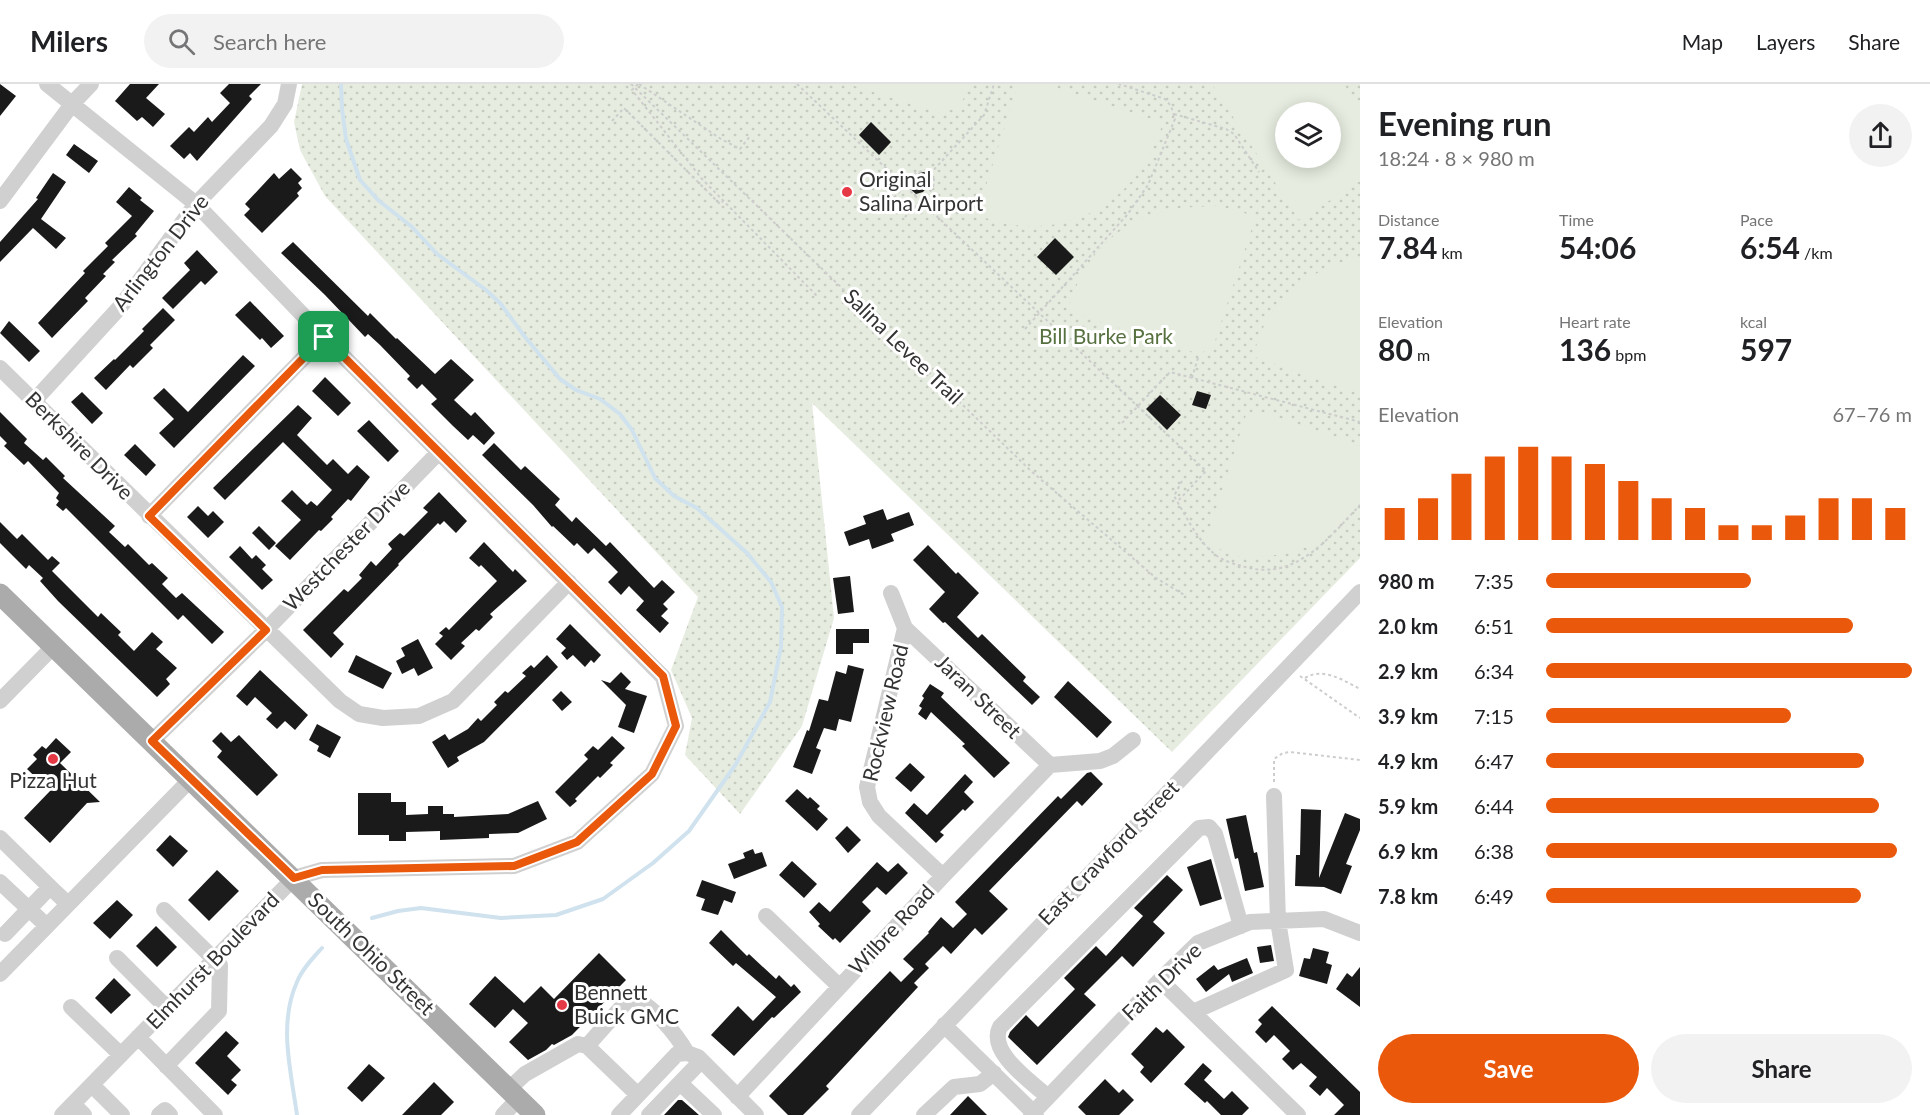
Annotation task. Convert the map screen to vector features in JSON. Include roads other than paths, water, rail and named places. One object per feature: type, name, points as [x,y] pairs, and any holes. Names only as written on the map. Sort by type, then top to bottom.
[{"type":"main road","name":"South Ohio Street","points":[[0,594],[536,1115]]},
{"type":"street","points":[[47,84],[196,204],[324,337],[569,582]]},
{"type":"street","points":[[0,201],[72,103],[91,84]]},
{"type":"street","name":"Arlington Drive","points":[[34,402],[121,306],[196,204],[271,126],[285,104],[289,84]]},
{"type":"street","points":[[149,516],[324,337]]},
{"type":"street","name":"Berkshire Drive","points":[[0,368],[266,630],[340,701],[359,714],[383,718],[419,716],[453,701],[569,582]]},
{"type":"street","name":"Westchester Drive","points":[[152,741],[266,630],[439,452]]},
{"type":"street","name":"Elmhurst Boulevard","points":[[73,1111],[92,1085],[294,878],[322,870],[514,866],[577,842],[652,774],[676,726],[663,676],[569,582]]},
{"type":"street","name":"East Crawford Street","points":[[859,1115],[1360,592]]},
{"type":"street","points":[[891,593],[905,628]]},
{"type":"street","name":"Jaran Street","points":[[905,628],[1050,765]]},
{"type":"street","name":"Rockview Road","points":[[905,628],[867,787],[870,802],[879,816],[943,876]]},
{"type":"street","points":[[0,701],[54,646]]},
{"type":"street","points":[[1050,765],[1100,762],[1113,756],[1133,740]]},
{"type":"street","name":"Wilbre Road","points":[[737,1096],[1050,765]]},
{"type":"street","points":[[0,974],[191,779]]},
{"type":"street","points":[[1193,1012],[1286,970],[1278,921],[1274,796]]},
{"type":"street","points":[[1048,1097],[1007,1059],[998,1045],[996,1035],[1000,1028],[1199,828],[1209,827],[1215,834],[1241,926]]},
{"type":"street","points":[[0,838],[68,904]]},
{"type":"street","points":[[0,882],[46,926]]},
{"type":"street","points":[[22,951],[2,931],[50,887]]},
{"type":"street","points":[[164,910],[220,965],[219,1011],[166,1066]]},
{"type":"street","points":[[766,916],[839,986]]},
{"type":"street","name":"Faith Drive","points":[[1034,1114],[1198,943],[1250,922],[1324,919],[1360,933]]},
{"type":"street","points":[[117,958],[167,1008]]},
{"type":"street","points":[[1161,980],[1298,1115]]},
{"type":"street","points":[[587,1046],[627,1001],[632,998],[640,1000],[667,1026],[679,1040],[688,1056],[737,1096],[756,1115]]},
{"type":"street","points":[[71,1007],[121,1055]]},
{"type":"street","points":[[944,1025],[1034,1114]]},
{"type":"street","points":[[138,1038],[216,1115]]},
{"type":"street","points":[[502,1115],[525,1074],[565,1054],[578,1044],[587,1046],[638,1095]]},
{"type":"street","points":[[649,1115],[680,1083],[688,1056]]},
{"type":"street","points":[[619,1115],[638,1095],[688,1056]]},
{"type":"street","points":[[924,1115],[954,1087],[980,1084],[994,1073]]},
{"type":"street","points":[[680,1083],[714,1115]]},
{"type":"street","points":[[92,1085],[122,1115]]},
{"type":"street","points":[[159,1115],[165,1110],[170,1115]]},
{"type":"waterway","points":[[341,84],[346,139],[360,180],[378,200],[412,227],[437,254],[500,303],[560,379],[576,390],[600,399],[620,414],[632,430],[655,478],[674,496],[697,508],[747,553],[771,582],[782,607],[781,647],[770,702],[736,764],[689,831],[653,863],[603,899],[556,915],[501,918],[421,908],[372,918]]},
{"type":"waterway","points":[[297,1115],[289,1065],[288,1014],[299,977],[322,948]]},
{"type":"place","name":"Original Salina Airport","points":[[847,192]]},
{"type":"place","name":"Pizza Hut","points":[[53,759]]},
{"type":"place","name":"Bennett Buick GMC","points":[[562,1005]]},
{"type":"park label","name":"Bill Burke Park","points":[[1106,337]]}]
